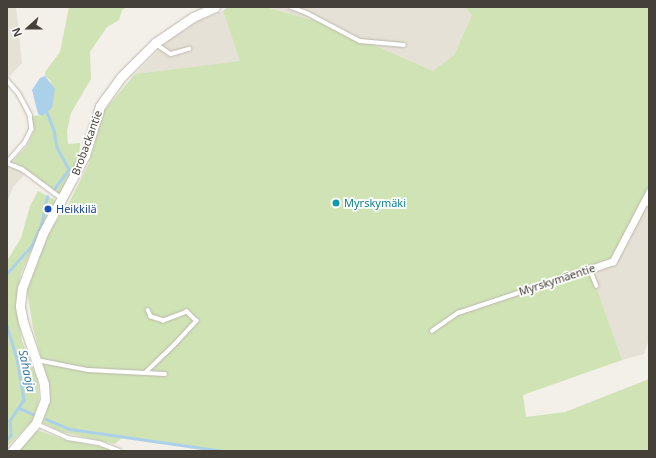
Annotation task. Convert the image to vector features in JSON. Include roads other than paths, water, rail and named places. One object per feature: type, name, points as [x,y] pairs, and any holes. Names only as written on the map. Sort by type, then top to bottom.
[{"type":"street","name":"Brobackantie","points":[[12,451],[36,423],[45,400],[44,384],[23,322],[20,306],[22,288],[43,233],[85,155],[100,106],[120,77],[155,43],[193,17],[215,7]]},
{"type":"street","name":"Myrskymäentie","points":[[590,269],[613,260],[648,198]]},
{"type":"lane","points":[[290,7],[308,12],[360,41],[404,45]]},
{"type":"lane","points":[[155,43],[171,54],[189,49]]},
{"type":"lane","points":[[7,80],[19,94],[30,115],[32,129],[25,143],[8,163],[22,169],[62,199]]},
{"type":"lane","points":[[590,269],[597,286]]},
{"type":"lane","name":"Myrskymäentie","points":[[432,332],[458,313],[590,269]]},
{"type":"lane","points":[[144,373],[174,346],[196,321],[187,312],[164,321],[151,317],[148,311]]},
{"type":"lane","points":[[37,360],[57,362],[88,370],[165,374]]},
{"type":"lane","points":[[36,423],[68,438],[99,443],[120,451]]},
{"type":"water","points":[[45,76],[55,89],[52,108],[42,116],[38,114],[32,90],[40,78]]},
{"type":"waterway","name":"Sahaoja","points":[[47,112],[54,130],[57,147],[69,170],[54,190]]},
{"type":"waterway","name":"Sahaoja","points":[[7,273],[32,245],[41,225],[47,197]]},
{"type":"waterway","name":"Sahaoja","points":[[7,326],[17,358],[24,400],[10,421],[11,435],[7,440]]},
{"type":"waterway","points":[[19,408],[33,414]]},
{"type":"waterway","points":[[46,419],[70,429],[222,451]]},
{"type":"place","name":"Myrskymäki","points":[[336,203]]},
{"type":"place","name":"Heikkilä","points":[[48,209]]}]
